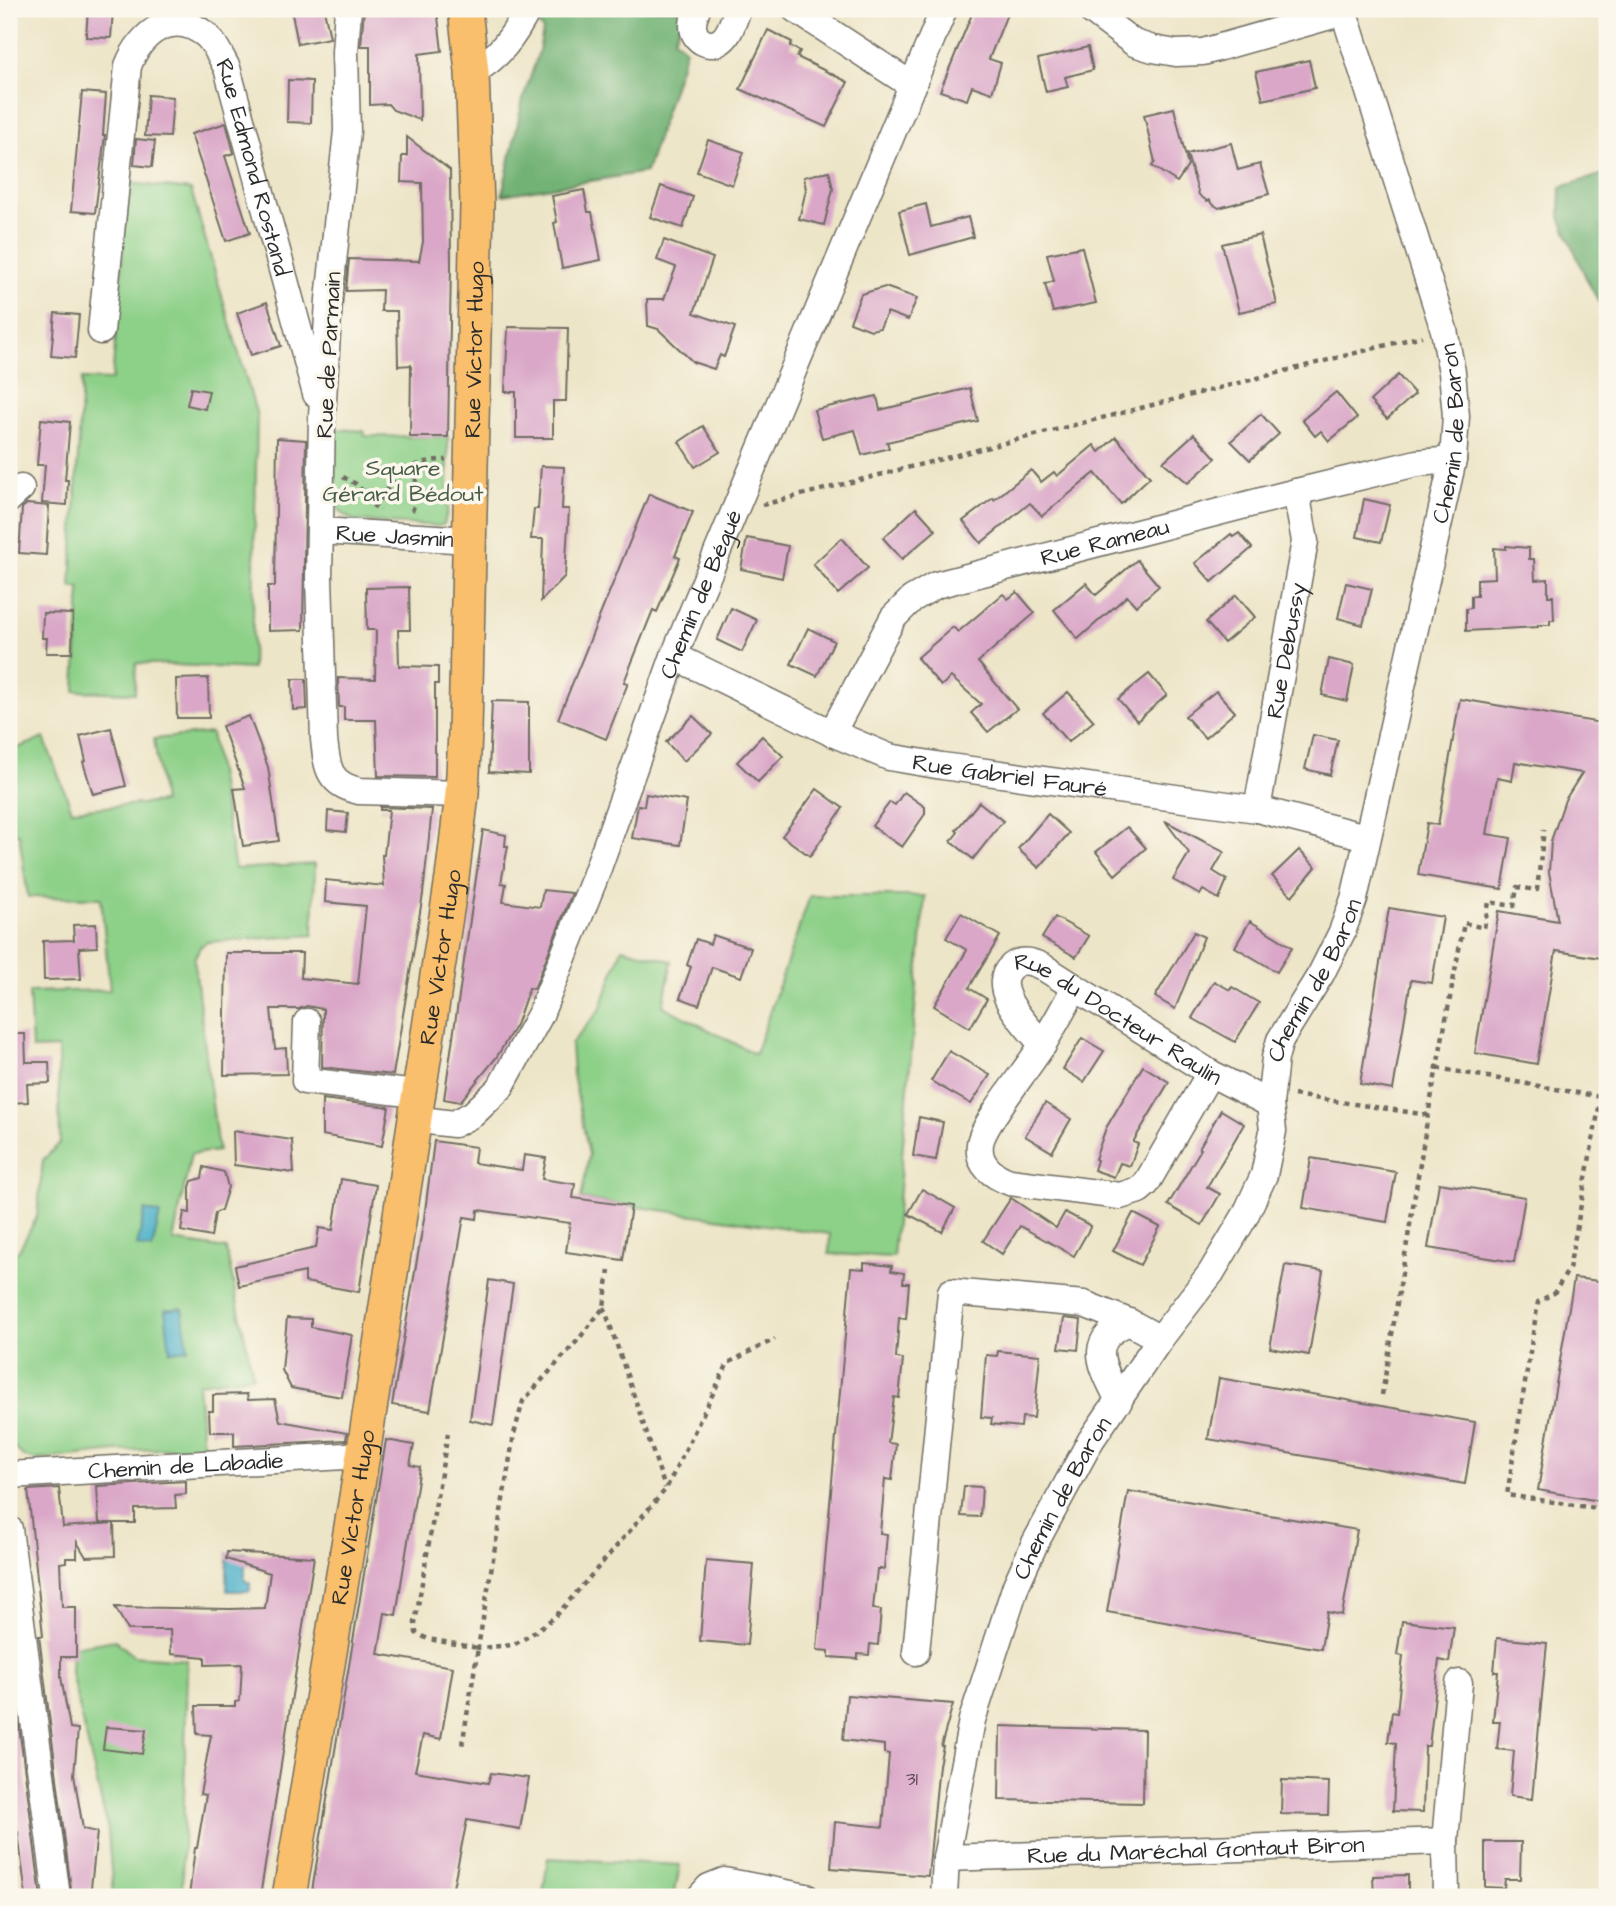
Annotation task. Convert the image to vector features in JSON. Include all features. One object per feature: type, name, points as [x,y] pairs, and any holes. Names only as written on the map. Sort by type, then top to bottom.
[{"type":"main road","name":"Rue Victor Hugo","points":[[289,1897],[363,1455],[452,878],[462,794],[477,204],[472,72],[465,9]]},
{"type":"street","name":"Rue de Parmain","points":[[348,9],[345,52],[347,131],[329,300],[322,416],[319,577],[327,766],[331,775],[347,788],[462,794]]},
{"type":"street","points":[[472,72],[489,63],[510,41],[527,9]]},
{"type":"street","points":[[697,9],[692,28],[696,37],[705,43],[715,44],[724,39],[738,9]]},
{"type":"street","points":[[795,9],[913,86]]},
{"type":"street","name":"Chemin de Bégué","points":[[307,1022],[305,1081],[415,1107],[454,1124],[473,1114],[500,1088],[545,1004],[593,881],[674,656],[944,9]]},
{"type":"street","points":[[1089,9],[1135,43],[1175,53],[1203,52],[1344,10]]},
{"type":"street","name":"Chemin de Baron","points":[[944,1897],[946,1858],[972,1720],[1016,1585],[1035,1543],[1091,1440],[1160,1339],[1211,1273],[1245,1216],[1264,1175],[1280,1099],[1280,1040],[1321,974],[1342,932],[1354,899],[1453,460],[1456,416],[1452,372],[1444,330],[1344,10]]},
{"type":"street","name":"Rue Edmond Rostand","points":[[102,331],[128,65],[134,50],[145,36],[159,27],[174,23],[191,26],[207,36],[227,68],[322,416]]},
{"type":"street","name":"Rue Rameau","points":[[832,733],[893,618],[912,599],[936,585],[1296,492],[1417,463],[1453,460]]},
{"type":"street","name":"Rue Debussy","points":[[1257,809],[1305,541],[1296,492]]},
{"type":"street","name":"Rue Jasmin","points":[[320,531],[470,540]]},
{"type":"street","name":"Rue Gabriel Fauré","points":[[674,656],[832,733],[888,757],[1257,809],[1366,837]]},
{"type":"street","name":"Rue du Docteur Raulin","points":[[1043,1045],[1014,1011],[1005,995],[1007,975],[1012,967],[1021,962],[1030,961],[1043,967],[1210,1073],[1280,1099]]},
{"type":"street","points":[[1075,988],[1043,1045],[983,1132],[979,1152],[985,1167],[995,1176],[1010,1182],[1120,1196],[1139,1190],[1146,1184],[1210,1073]]},
{"type":"street","points":[[916,1651],[951,1292],[1084,1304],[1129,1322],[1160,1339]]},
{"type":"street","points":[[1119,1401],[1103,1367],[1101,1353],[1104,1340],[1113,1329],[1129,1322]]},
{"type":"street","name":"Chemin de Labadie","points":[[9,1475],[363,1455]]},
{"type":"street","points":[[9,1528],[57,1897]]},
{"type":"street","points":[[1446,1897],[1445,1841],[1459,1682]]},
{"type":"street","name":"Rue du Maréchal Gontaut Biron","points":[[946,1858],[1445,1841]]},
{"type":"street","points":[[700,1897],[709,1887],[724,1881],[794,1896]]},
{"type":"path","points":[[734,512],[1444,330]]},
{"type":"path","points":[[368,534],[367,518],[374,505],[396,480],[415,465],[429,460],[454,460]]},
{"type":"path","points":[[405,515],[416,505],[415,465]]},
{"type":"path","points":[[322,473],[337,475],[356,484],[379,510],[390,513]]},
{"type":"path","points":[[1382,1395],[1428,1115],[1464,923],[1484,928],[1489,902],[1514,906],[1517,887],[1537,890],[1544,829]]},
{"type":"path","points":[[1607,1063],[1569,1269],[1554,1293],[1538,1302],[1507,1495],[1607,1510]]},
{"type":"path","points":[[1437,1068],[1601,1097]]},
{"type":"path","points":[[1280,1099],[1428,1115]]},
{"type":"path","points":[[609,1270],[604,1307],[666,1489]]},
{"type":"path","points":[[462,1746],[514,1434],[523,1401],[604,1307]]},
{"type":"path","points":[[448,1433],[415,1623],[416,1633],[428,1639],[478,1648],[513,1645],[556,1616],[666,1489],[728,1363],[775,1339]]},
{"type":"green space","points":[[527,9],[687,9],[674,39],[686,49],[646,172],[502,195],[523,99],[543,30]]},
{"type":"green space","points":[[1607,173],[1607,317],[1587,280],[1560,217],[1561,187]]},
{"type":"green space","points":[[129,183],[191,190],[257,416],[252,669],[136,663],[135,693],[75,691],[80,588],[71,587],[82,379],[112,380]]},
{"type":"green space","name":"Square Gérard Bédout","points":[[335,429],[364,431],[365,436],[448,437],[448,509],[444,524],[439,526],[355,521],[343,514],[338,507],[335,491]]},
{"type":"green space","points":[[211,733],[235,869],[315,864],[313,935],[207,942],[200,947],[194,959],[218,1151],[191,1154],[173,1241],[226,1249],[253,1376],[198,1383],[203,1447],[116,1451],[34,1460],[23,1456],[9,1442],[9,1247],[18,1252],[37,1217],[43,1160],[60,1143],[58,1048],[32,1049],[29,992],[110,990],[101,898],[28,897],[19,834],[9,834],[9,751],[44,738],[72,810],[163,802],[154,739]]},
{"type":"green space","points":[[810,896],[925,896],[893,1257],[829,1254],[830,1234],[581,1199],[589,1155],[573,1074],[571,1044],[600,1010],[622,948],[672,961],[663,1006],[755,1054]]},
{"type":"green space","points":[[115,1640],[134,1656],[187,1660],[182,1897],[113,1897],[108,1830],[71,1673],[72,1647]]},
{"type":"green space","points":[[548,1858],[680,1865],[674,1897],[544,1897]]},
{"type":"water","points":[[145,1210],[160,1214],[152,1249],[137,1246]]},
{"type":"water","points":[[182,1308],[188,1349],[170,1351],[165,1310]]},
{"type":"water","points":[[227,1553],[245,1553],[245,1581],[250,1582],[250,1591],[227,1591]]},
{"type":"building","points":[[88,9],[113,9],[111,38],[86,37]]},
{"type":"building","points":[[291,9],[324,9],[330,38],[298,44]]},
{"type":"building","points":[[364,9],[437,9],[442,51],[419,54],[420,120],[393,110],[388,104],[370,105],[370,46],[361,46]]},
{"type":"building","points":[[974,9],[1009,9],[989,59],[1001,63],[992,93],[972,86],[967,100],[940,91]]},
{"type":"building","points":[[768,30],[792,42],[790,46],[800,51],[797,57],[848,82],[826,127],[740,89]]},
{"type":"building","points":[[1088,47],[1093,70],[1065,77],[1068,87],[1046,92],[1038,59]]},
{"type":"building","points":[[1309,60],[1315,88],[1263,100],[1256,72]]},
{"type":"building","points":[[288,80],[312,81],[311,123],[287,122]]},
{"type":"building","points":[[82,92],[106,94],[105,135],[95,213],[71,211]]},
{"type":"building","points":[[148,95],[173,97],[170,137],[145,136]]},
{"type":"building","points":[[1174,108],[1188,166],[1177,182],[1152,166],[1155,162],[1144,115]]},
{"type":"building","points":[[226,123],[234,153],[225,156],[250,233],[226,241],[191,134]]},
{"type":"building","points":[[407,137],[450,170],[448,437],[410,437],[411,365],[398,366],[397,311],[381,311],[382,290],[346,291],[349,259],[419,261],[423,242],[422,183],[401,182],[402,156],[407,156]]},
{"type":"building","points":[[136,139],[155,141],[152,167],[134,165]]},
{"type":"building","points":[[708,140],[744,152],[732,185],[697,172]]},
{"type":"building","points":[[1231,143],[1238,170],[1260,164],[1269,194],[1219,208],[1199,195],[1187,154]]},
{"type":"building","points":[[829,171],[833,189],[824,225],[799,219],[806,190],[804,177]]},
{"type":"building","points":[[661,186],[693,197],[683,228],[650,217]]},
{"type":"building","points":[[584,190],[588,212],[592,212],[601,260],[562,268],[552,196]]},
{"type":"building","points":[[926,204],[931,227],[968,217],[973,237],[910,255],[899,211]]},
{"type":"building","points":[[1260,235],[1277,304],[1239,312],[1222,244]]},
{"type":"building","points":[[664,240],[713,258],[694,313],[735,327],[724,357],[720,355],[714,369],[693,362],[658,329],[648,326],[647,299],[664,299],[676,267],[657,260]]},
{"type":"building","points":[[1082,247],[1096,303],[1053,312],[1045,284],[1054,281],[1047,254]]},
{"type":"building","points":[[885,287],[917,298],[908,320],[887,312],[880,328],[871,330],[850,322],[861,294]]},
{"type":"building","points":[[267,302],[281,346],[251,355],[237,313]]},
{"type":"building","points":[[55,313],[79,315],[75,358],[51,356]]},
{"type":"building","points":[[508,327],[568,328],[566,401],[553,401],[553,438],[516,438],[516,392],[505,392]]},
{"type":"building","points":[[1398,375],[1415,394],[1387,419],[1370,401]]},
{"type":"building","points":[[191,388],[209,391],[205,409],[187,405]]},
{"type":"building","points":[[970,388],[978,421],[887,442],[889,448],[862,455],[855,430],[822,438],[814,410],[877,396],[880,410]]},
{"type":"building","points":[[1336,392],[1357,418],[1329,441],[1321,431],[1315,436],[1302,420]]},
{"type":"building","points":[[1261,414],[1279,434],[1250,460],[1231,441]]},
{"type":"building","points":[[41,419],[70,422],[65,480],[68,480],[67,505],[42,503],[45,465],[37,465]]},
{"type":"building","points":[[703,426],[720,452],[695,467],[679,442]]},
{"type":"building","points":[[1194,434],[1216,458],[1188,483],[1163,462]]},
{"type":"building","points":[[1116,437],[1150,477],[1121,504],[1095,473],[1042,516],[1030,503],[981,543],[963,521],[1031,470],[1041,482],[1054,472],[1057,476],[1094,445],[1099,452]]},
{"type":"building","points":[[277,438],[306,440],[303,630],[268,631],[268,586],[275,586]]},
{"type":"building","points":[[541,466],[564,467],[562,509],[569,509],[565,576],[541,601],[543,539],[531,539],[534,509],[538,509]]},
{"type":"building","points":[[649,494],[693,512],[675,556],[680,558],[657,612],[653,610],[624,682],[628,683],[606,739],[558,719]]},
{"type":"building","points":[[1364,499],[1390,505],[1381,542],[1357,537]]},
{"type":"building","points":[[27,504],[49,506],[46,555],[19,553],[22,508]]},
{"type":"building","points":[[916,508],[936,530],[902,559],[883,538]]},
{"type":"building","points":[[1239,533],[1252,548],[1212,582],[1195,563],[1231,534],[1233,537]]},
{"type":"building","points":[[747,538],[788,546],[782,578],[741,569]]},
{"type":"building","points":[[842,538],[868,568],[838,594],[813,564]]},
{"type":"building","points":[[1506,546],[1529,548],[1529,559],[1534,559],[1535,580],[1548,579],[1548,596],[1553,596],[1554,620],[1550,620],[1550,625],[1538,627],[1466,631],[1466,609],[1471,608],[1471,596],[1477,596],[1477,579],[1495,578],[1494,548],[1506,549]]},
{"type":"building","points":[[1137,560],[1159,586],[1136,606],[1127,596],[1078,639],[1054,610],[1086,583],[1096,595]]},
{"type":"building","points":[[1346,583],[1372,589],[1363,625],[1338,618]]},
{"type":"building","points":[[409,587],[410,630],[398,630],[399,666],[438,667],[438,684],[435,684],[435,777],[378,776],[376,720],[344,720],[344,707],[339,707],[338,678],[375,679],[376,630],[367,630],[366,588]]},
{"type":"building","points":[[1017,592],[1035,613],[978,662],[1017,709],[988,732],[971,713],[981,704],[951,677],[941,686],[917,658],[953,627],[958,632],[1003,594],[1008,599]]},
{"type":"building","points":[[1236,595],[1255,617],[1224,643],[1206,622]]},
{"type":"building","points":[[731,608],[757,620],[742,652],[717,640]]},
{"type":"building","points":[[43,613],[73,614],[72,653],[46,653],[47,638],[42,638]]},
{"type":"building","points":[[808,628],[834,641],[817,676],[791,664]]},
{"type":"building","points":[[1329,659],[1354,665],[1347,701],[1322,695]]},
{"type":"building","points":[[1149,674],[1167,695],[1137,721],[1118,699]]},
{"type":"building","points":[[208,678],[209,718],[177,718],[176,679]]},
{"type":"building","points":[[292,679],[306,679],[307,709],[293,710]]},
{"type":"building","points":[[1216,691],[1235,712],[1205,738],[1185,716]]},
{"type":"building","points":[[1068,692],[1094,721],[1068,742],[1043,713]]},
{"type":"building","points":[[1460,699],[1607,724],[1607,959],[1556,951],[1537,1064],[1475,1053],[1499,911],[1558,921],[1549,872],[1551,841],[1565,800],[1582,773],[1515,762],[1512,781],[1497,778],[1487,834],[1511,838],[1502,889],[1418,875],[1427,823],[1438,825]]},
{"type":"building","points":[[492,701],[529,702],[529,774],[489,772]]},
{"type":"building","points":[[249,716],[268,767],[279,841],[243,846],[234,789],[245,788],[222,726]]},
{"type":"building","points":[[693,716],[712,734],[684,761],[666,742]]},
{"type":"building","points":[[111,728],[126,786],[93,794],[83,762],[86,761],[80,736]]},
{"type":"building","points":[[1313,735],[1338,740],[1330,775],[1305,769]]},
{"type":"building","points":[[762,736],[783,756],[758,782],[737,762]]},
{"type":"building","points":[[817,789],[843,808],[810,856],[782,836]]},
{"type":"building","points":[[904,792],[925,807],[925,814],[902,847],[872,826],[890,802],[895,805]]},
{"type":"building","points":[[646,794],[687,801],[680,845],[632,838],[638,805],[644,806]]},
{"type":"building","points":[[979,802],[1003,821],[973,859],[951,841],[958,832],[956,830]]},
{"type":"building","points":[[380,807],[432,809],[423,894],[393,1075],[322,1067],[323,1009],[307,1006],[299,1009],[271,1009],[275,1049],[286,1048],[287,1074],[224,1075],[226,953],[302,953],[301,978],[358,984],[366,906],[325,902],[326,880],[384,886],[382,855],[389,810],[380,810]]},
{"type":"building","points":[[328,811],[348,813],[346,832],[327,830]]},
{"type":"building","points":[[1048,814],[1069,833],[1039,868],[1018,849]]},
{"type":"building","points":[[1165,821],[1224,852],[1213,871],[1227,880],[1219,899],[1203,890],[1200,895],[1173,880],[1189,853]]},
{"type":"building","points":[[1127,827],[1146,848],[1115,875],[1096,852]]},
{"type":"building","points":[[483,830],[506,835],[505,846],[508,846],[501,883],[506,884],[503,902],[540,907],[543,890],[572,893],[534,989],[529,988],[516,1025],[496,1058],[460,1102],[444,1099]]},
{"type":"building","points":[[1299,850],[1316,867],[1292,896],[1272,876]]},
{"type":"building","points":[[1389,908],[1443,917],[1432,983],[1411,980],[1393,1090],[1360,1084]]},
{"type":"building","points":[[961,913],[1000,936],[969,988],[987,999],[970,1028],[934,1006],[967,950],[946,938]]},
{"type":"building","points":[[1055,917],[1089,936],[1076,957],[1042,938]]},
{"type":"building","points":[[1250,921],[1292,947],[1277,972],[1235,947]]},
{"type":"building","points":[[96,924],[97,947],[79,948],[81,979],[44,980],[43,941],[74,940],[73,925]]},
{"type":"building","points":[[1194,932],[1204,937],[1175,1009],[1155,997]]},
{"type":"building","points":[[713,935],[751,948],[741,977],[712,967],[699,1005],[680,998],[691,967],[687,965],[696,939],[710,944]]},
{"type":"building","points":[[1214,981],[1230,990],[1232,987],[1259,1003],[1235,1042],[1192,1018]]},
{"type":"building","points":[[9,1034],[25,1034],[26,1062],[49,1062],[50,1083],[27,1084],[28,1102],[9,1103]]},
{"type":"building","points":[[1082,1038],[1104,1051],[1084,1082],[1063,1069]]},
{"type":"building","points":[[949,1051],[990,1075],[971,1104],[931,1081]]},
{"type":"building","points":[[1143,1066],[1169,1082],[1133,1142],[1138,1144],[1130,1166],[1120,1163],[1114,1177],[1094,1170],[1106,1128]]},
{"type":"building","points":[[322,1099],[389,1107],[382,1146],[322,1135]]},
{"type":"building","points":[[1045,1103],[1071,1119],[1052,1152],[1025,1136]]},
{"type":"building","points":[[1221,1110],[1244,1124],[1207,1187],[1220,1194],[1202,1225],[1168,1205]]},
{"type":"building","points":[[919,1117],[943,1122],[936,1160],[913,1156]]},
{"type":"building","points":[[233,1131],[292,1140],[294,1173],[234,1165]]},
{"type":"building","points":[[434,1141],[476,1147],[474,1163],[522,1170],[524,1155],[546,1158],[542,1179],[575,1184],[573,1198],[631,1206],[623,1260],[566,1252],[570,1223],[478,1210],[477,1219],[464,1217],[430,1411],[392,1405],[424,1219]]},
{"type":"building","points":[[1311,1158],[1396,1172],[1387,1222],[1303,1208]]},
{"type":"building","points":[[204,1167],[224,1172],[228,1187],[221,1210],[215,1213],[211,1237],[181,1231],[184,1212],[190,1213],[192,1181],[202,1178]]},
{"type":"building","points":[[341,1179],[376,1185],[359,1292],[305,1282],[305,1272],[239,1286],[235,1266],[316,1248],[319,1228],[333,1230]]},
{"type":"building","points":[[1439,1183],[1525,1197],[1514,1262],[1428,1248]]},
{"type":"building","points":[[922,1189],[955,1208],[942,1232],[908,1214]]},
{"type":"building","points":[[1011,1198],[1056,1228],[1065,1212],[1091,1226],[1074,1256],[1020,1226],[1002,1254],[983,1241]]},
{"type":"building","points":[[1133,1213],[1160,1227],[1140,1265],[1113,1251]]},
{"type":"building","points":[[864,1263],[892,1266],[891,1271],[904,1273],[903,1283],[909,1283],[906,1319],[899,1318],[896,1358],[903,1359],[899,1398],[894,1397],[888,1443],[896,1444],[892,1480],[885,1479],[880,1533],[887,1534],[884,1569],[877,1569],[873,1609],[881,1610],[878,1645],[870,1644],[869,1655],[858,1654],[858,1659],[829,1657],[829,1651],[817,1650],[851,1268],[864,1269]]},
{"type":"building","points":[[1285,1265],[1323,1271],[1309,1355],[1270,1348]]},
{"type":"building","points":[[1574,1278],[1607,1282],[1607,1455],[1599,1501],[1538,1490]]},
{"type":"building","points":[[489,1280],[513,1284],[493,1425],[470,1420]]},
{"type":"building","points":[[287,1318],[311,1319],[311,1327],[352,1335],[342,1397],[291,1388],[282,1370]]},
{"type":"building","points":[[1064,1318],[1081,1320],[1078,1350],[1059,1348]]},
{"type":"building","points":[[998,1351],[1040,1355],[1034,1418],[1022,1417],[1021,1427],[991,1424],[992,1418],[981,1417],[986,1355],[997,1356]]},
{"type":"building","points":[[1219,1378],[1475,1422],[1465,1484],[1208,1439]]},
{"type":"building","points":[[247,1394],[248,1400],[275,1399],[280,1421],[347,1433],[346,1440],[234,1446],[234,1432],[210,1432],[209,1411],[213,1411],[213,1395]]},
{"type":"building","points":[[386,1440],[414,1445],[410,1465],[420,1467],[396,1615],[385,1613],[378,1654],[453,1667],[441,1739],[423,1735],[415,1771],[488,1783],[491,1773],[529,1778],[520,1829],[467,1820],[451,1897],[408,1897],[357,1891],[356,1897],[311,1897]]},
{"type":"building","points":[[186,1481],[186,1494],[175,1495],[176,1508],[135,1509],[135,1523],[99,1523],[97,1486]]},
{"type":"building","points":[[964,1486],[982,1487],[980,1517],[961,1516]]},
{"type":"building","points":[[59,1488],[63,1527],[114,1523],[115,1556],[86,1557],[77,1542],[77,1558],[66,1558],[66,1562],[60,1563],[62,1607],[76,1607],[76,1657],[61,1657],[61,1677],[70,1728],[78,1729],[74,1775],[83,1829],[97,1832],[90,1897],[72,1897],[39,1636],[43,1636],[28,1490]]},
{"type":"building","points":[[1128,1491],[1357,1530],[1342,1615],[1327,1612],[1321,1649],[1107,1612]]},
{"type":"building","points":[[227,1552],[314,1557],[260,1897],[189,1897],[195,1848],[206,1795],[200,1794],[211,1735],[197,1734],[196,1706],[235,1706],[235,1702],[240,1701],[242,1664],[205,1665],[205,1657],[171,1654],[170,1630],[128,1630],[115,1607],[265,1608],[270,1573],[226,1559]]},
{"type":"building","points":[[706,1560],[754,1564],[747,1645],[700,1641]]},
{"type":"building","points":[[1402,1621],[1454,1627],[1449,1662],[1439,1660],[1429,1746],[1425,1746],[1423,1812],[1393,1811],[1396,1743],[1388,1742],[1392,1712],[1397,1713],[1403,1656],[1397,1655]]},
{"type":"building","points":[[1497,1638],[1547,1643],[1532,1799],[1510,1796],[1514,1751],[1497,1749],[1500,1721],[1493,1721],[1498,1672],[1494,1672]]},
{"type":"building","points":[[9,1649],[41,1897],[26,1897],[18,1832],[9,1833],[9,1760],[13,1760],[9,1729]]},
{"type":"building","points":[[847,1695],[953,1704],[941,1746],[928,1876],[831,1868],[835,1822],[883,1827],[889,1754],[884,1753],[884,1745],[843,1740]]},
{"type":"building","points":[[1000,1726],[1144,1730],[1143,1803],[999,1800]]},
{"type":"building","points":[[106,1727],[146,1730],[142,1754],[103,1749]]},
{"type":"building","points":[[1282,1780],[1329,1782],[1328,1815],[1281,1814]]},
{"type":"building","points":[[1485,1842],[1521,1842],[1520,1879],[1505,1879],[1504,1888],[1485,1887]]},
{"type":"building","points":[[1408,1875],[1408,1897],[1374,1897],[1373,1876]]}]
